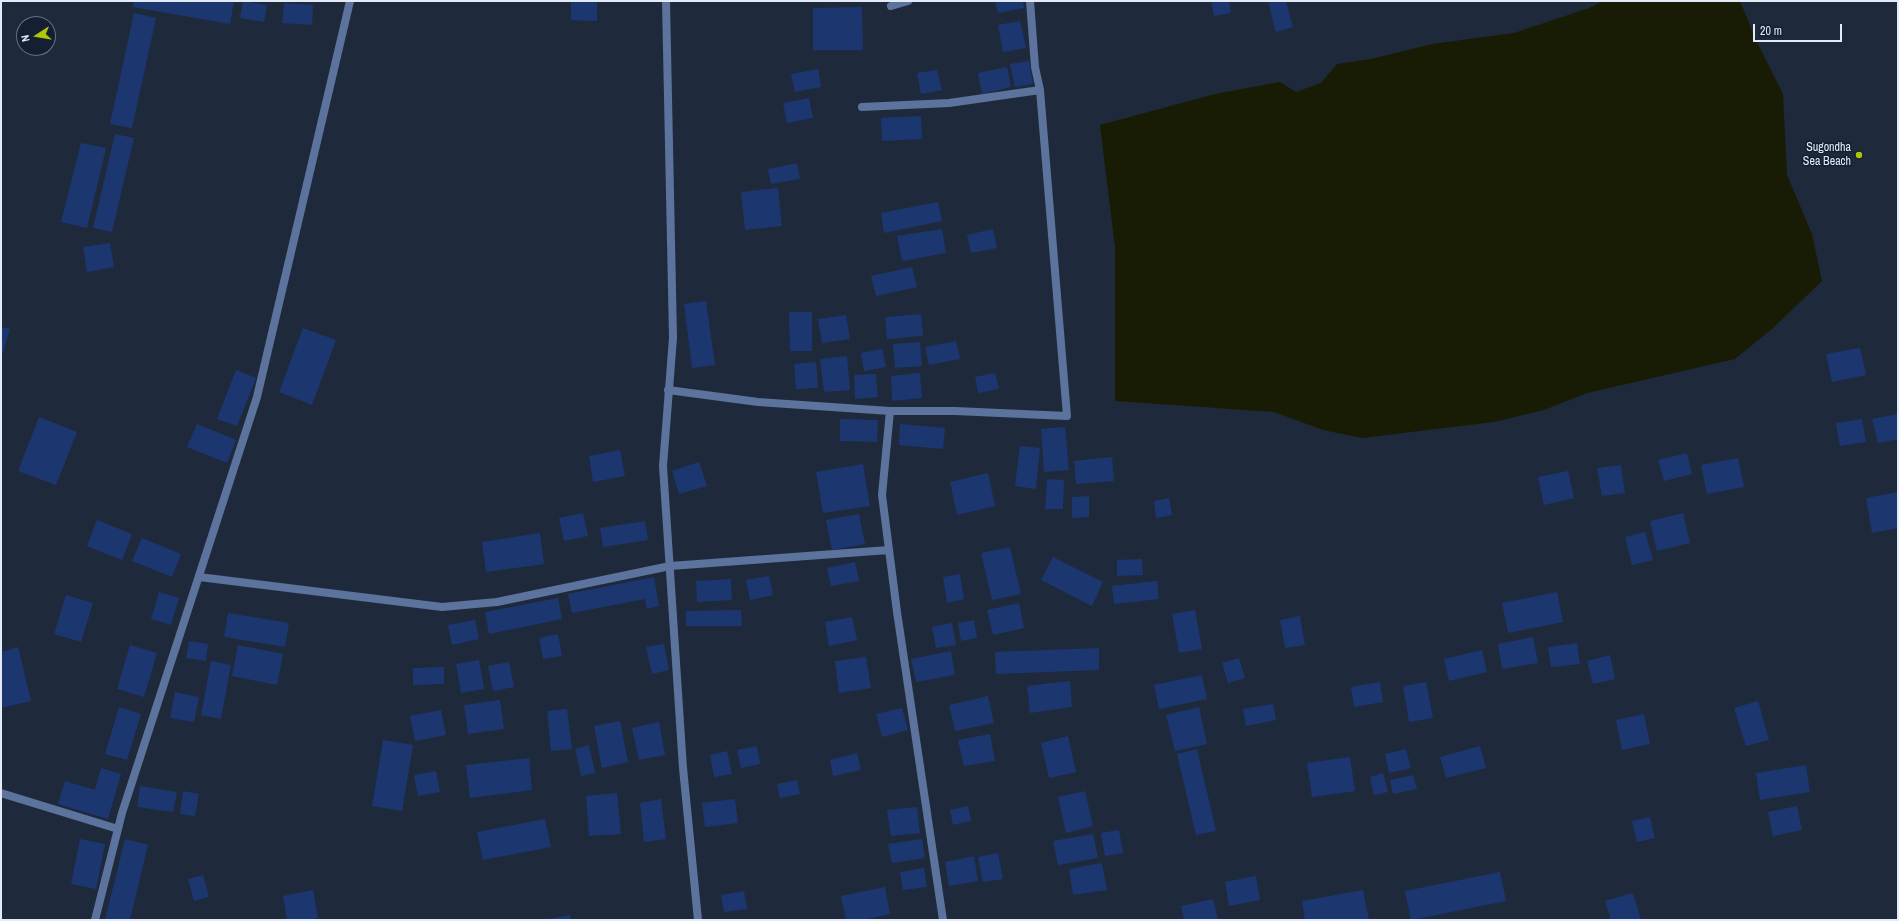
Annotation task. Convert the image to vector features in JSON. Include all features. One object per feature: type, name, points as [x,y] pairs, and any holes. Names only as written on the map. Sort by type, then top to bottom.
[{"type":"street","points":[[95,920],[118,829],[257,397],[350,1]]},
{"type":"street","points":[[666,1],[673,338],[663,466],[683,768],[698,920]]},
{"type":"street","points":[[891,6],[908,1]]},
{"type":"street","points":[[668,390],[758,402],[890,411],[955,411],[1068,416],[1040,90],[1035,67],[1030,1]]},
{"type":"street","points":[[862,107],[949,103],[1040,90]]},
{"type":"street","points":[[890,411],[882,495],[943,920]]},
{"type":"street","points":[[199,577],[442,607],[497,602],[670,566],[889,550]]},
{"type":"street","points":[[1,792],[118,829]]},
{"type":"shaded area","points":[[1603,1],[1740,1],[1756,40],[1783,94],[1787,175],[1812,234],[1822,281],[1773,328],[1735,359],[1587,393],[1544,410],[1494,422],[1362,438],[1323,430],[1274,412],[1115,401],[1115,248],[1100,125],[1215,94],[1280,82],[1296,92],[1321,83],[1337,64],[1371,59],[1432,44],[1514,33],[1589,8]]},
{"type":"building","points":[[134,1],[234,1],[230,24],[133,7]]},
{"type":"building","points":[[243,1],[267,5],[264,22],[240,18]]},
{"type":"building","points":[[995,1],[1023,1],[1024,8],[998,13]]},
{"type":"building","points":[[1211,1],[1229,1],[1231,13],[1214,16]]},
{"type":"building","points":[[1268,1],[1286,1],[1293,27],[1276,32]]},
{"type":"building","points":[[571,2],[597,2],[597,21],[571,20]]},
{"type":"building","points":[[284,3],[313,5],[312,25],[282,23]]},
{"type":"building","points":[[862,7],[863,50],[813,50],[813,8]]},
{"type":"building","points":[[134,13],[156,18],[132,128],[110,124]]},
{"type":"building","points":[[1020,21],[1026,48],[1003,52],[998,25]]},
{"type":"building","points":[[1029,61],[1033,84],[1015,87],[1010,64]]},
{"type":"building","points":[[1007,67],[1011,87],[982,94],[978,73]]},
{"type":"building","points":[[818,69],[821,87],[795,92],[791,74]]},
{"type":"building","points":[[937,70],[942,90],[921,94],[917,73]]},
{"type":"building","points":[[809,98],[813,118],[787,123],[783,103]]},
{"type":"building","points":[[921,116],[922,139],[882,141],[881,118]]},
{"type":"building","points":[[115,134],[134,138],[112,232],[93,228]]},
{"type":"building","points":[[81,143],[106,148],[87,228],[61,222]]},
{"type":"building","points":[[797,163],[800,179],[771,184],[768,169]]},
{"type":"building","points":[[778,188],[782,226],[745,230],[741,192]]},
{"type":"building","points":[[938,202],[942,221],[884,233],[881,213]]},
{"type":"building","points":[[942,229],[946,253],[902,261],[897,236]]},
{"type":"building","points":[[993,229],[997,248],[971,253],[967,235]]},
{"type":"building","points":[[110,243],[114,267],[87,272],[83,247]]},
{"type":"building","points":[[912,267],[917,287],[876,296],[871,276]]},
{"type":"building","points":[[706,301],[715,365],[692,368],[684,304]]},
{"type":"building","points":[[789,312],[812,312],[812,351],[790,351]]},
{"type":"building","points":[[921,314],[923,336],[887,339],[885,317]]},
{"type":"building","points":[[846,315],[850,339],[822,343],[818,319]]},
{"type":"building","points":[[1,327],[10,329],[1,359]]},
{"type":"building","points":[[303,328],[336,340],[312,405],[279,392]]},
{"type":"building","points":[[956,341],[960,359],[929,365],[925,347]]},
{"type":"building","points":[[920,342],[922,366],[895,368],[893,344]]},
{"type":"building","points":[[1860,348],[1866,375],[1832,382],[1826,354]]},
{"type":"building","points":[[882,349],[886,367],[864,371],[861,353]]},
{"type":"building","points":[[847,356],[850,390],[824,392],[820,359]]},
{"type":"building","points":[[816,362],[818,388],[796,389],[794,364]]},
{"type":"building","points":[[236,370],[256,378],[237,426],[217,419]]},
{"type":"building","points":[[920,373],[922,398],[892,401],[891,376]]},
{"type":"building","points":[[995,373],[999,389],[978,393],[975,377]]},
{"type":"building","points":[[876,374],[878,397],[855,399],[854,375]]},
{"type":"building","points":[[1898,414],[1898,439],[1878,443],[1872,419]]},
{"type":"building","points":[[39,417],[77,432],[56,485],[18,471]]},
{"type":"building","points":[[840,419],[878,420],[877,442],[840,441]]},
{"type":"building","points":[[1862,419],[1866,442],[1840,446],[1836,423]]},
{"type":"building","points":[[197,424],[236,440],[227,463],[187,447]]},
{"type":"building","points":[[900,424],[945,428],[943,449],[899,445]]},
{"type":"building","points":[[1065,427],[1069,470],[1044,472],[1041,429]]},
{"type":"building","points":[[1020,446],[1040,448],[1036,489],[1015,486]]},
{"type":"building","points":[[620,450],[625,476],[593,482],[589,456]]},
{"type":"building","points":[[1687,453],[1692,474],[1664,481],[1658,460]]},
{"type":"building","points":[[1112,457],[1114,481],[1076,484],[1074,461]]},
{"type":"building","points":[[1738,458],[1744,487],[1707,494],[1701,465]]},
{"type":"building","points":[[699,462],[707,486],[679,494],[672,471]]},
{"type":"building","points":[[863,464],[870,506],[823,513],[816,472]]},
{"type":"building","points":[[1621,465],[1625,493],[1602,496],[1597,468]]},
{"type":"building","points":[[1568,471],[1574,498],[1544,505],[1538,477]]},
{"type":"building","points":[[988,473],[995,506],[957,515],[950,482]]},
{"type":"building","points":[[1047,479],[1064,480],[1063,509],[1045,509]]},
{"type":"building","points":[[1898,492],[1898,528],[1872,533],[1866,498]]},
{"type":"building","points":[[1089,496],[1089,517],[1072,518],[1072,497]]},
{"type":"building","points":[[1169,498],[1172,515],[1156,518],[1154,501]]},
{"type":"building","points":[[583,513],[588,536],[564,541],[559,518]]},
{"type":"building","points":[[1683,513],[1690,543],[1657,551],[1650,521]]},
{"type":"building","points":[[859,514],[865,544],[832,550],[826,520]]},
{"type":"building","points":[[97,520],[132,534],[122,560],[87,546]]},
{"type":"building","points":[[645,521],[648,540],[603,547],[600,528]]},
{"type":"building","points":[[1645,532],[1653,560],[1632,565],[1625,537]]},
{"type":"building","points":[[540,533],[544,564],[486,572],[482,542]]},
{"type":"building","points":[[142,538],[181,554],[172,577],[132,561]]},
{"type":"building","points":[[1010,547],[1021,594],[992,600],[981,553]]},
{"type":"building","points":[[1053,557],[1103,582],[1092,606],[1041,580]]},
{"type":"building","points":[[1142,559],[1143,575],[1117,576],[1117,560]]},
{"type":"building","points":[[855,562],[859,581],[831,586],[827,568]]},
{"type":"building","points":[[960,574],[964,599],[947,603],[943,577]]},
{"type":"building","points":[[769,576],[773,595],[750,600],[746,580]]},
{"type":"building","points":[[654,577],[659,606],[647,609],[645,599],[572,613],[568,594]]},
{"type":"building","points":[[731,579],[732,600],[697,602],[696,581]]},
{"type":"building","points":[[1157,581],[1159,599],[1114,604],[1112,586]]},
{"type":"building","points":[[159,592],[179,598],[171,625],[151,619]]},
{"type":"building","points":[[1557,592],[1563,622],[1508,633],[1502,603]]},
{"type":"building","points":[[66,595],[93,603],[81,642],[54,634]]},
{"type":"building","points":[[558,598],[562,619],[489,634],[485,612]]},
{"type":"building","points":[[1019,603],[1024,628],[993,635],[987,610]]},
{"type":"building","points":[[741,610],[742,626],[686,626],[686,611]]},
{"type":"building","points":[[1195,610],[1202,649],[1179,653],[1172,614]]},
{"type":"building","points":[[228,613],[289,623],[285,647],[224,637]]},
{"type":"building","points":[[1300,616],[1305,645],[1285,648],[1280,620]]},
{"type":"building","points":[[852,617],[857,640],[829,646],[825,622]]},
{"type":"building","points":[[475,620],[479,639],[452,645],[448,625]]},
{"type":"building","points":[[974,620],[977,638],[961,641],[958,623]]},
{"type":"building","points":[[952,623],[956,645],[936,648],[932,627]]},
{"type":"building","points":[[558,634],[562,656],[543,659],[539,638]]},
{"type":"building","points":[[1533,637],[1538,663],[1502,669],[1498,644]]},
{"type":"building","points":[[189,641],[208,644],[206,661],[186,658]]},
{"type":"building","points":[[1577,643],[1580,664],[1551,667],[1548,647]]},
{"type":"building","points":[[664,644],[669,670],[652,674],[646,647]]},
{"type":"building","points":[[130,645],[157,653],[144,697],[117,689]]},
{"type":"building","points":[[238,645],[283,654],[277,685],[232,676]]},
{"type":"building","points":[[18,647],[31,701],[1,708],[1,652]]},
{"type":"building","points":[[1099,648],[1099,670],[996,674],[995,652]]},
{"type":"building","points":[[1482,650],[1487,672],[1449,681],[1444,659]]},
{"type":"building","points":[[951,651],[955,675],[916,682],[911,659]]},
{"type":"building","points":[[1610,655],[1615,679],[1593,684],[1587,661]]},
{"type":"building","points":[[866,657],[871,688],[839,693],[835,661]]},
{"type":"building","points":[[1239,658],[1245,678],[1228,683],[1222,663]]},
{"type":"building","points":[[479,660],[484,689],[461,693],[456,664]]},
{"type":"building","points":[[211,661],[231,665],[221,719],[201,715]]},
{"type":"building","points":[[509,662],[514,687],[493,691],[488,666]]},
{"type":"building","points":[[444,667],[444,684],[413,685],[413,668]]},
{"type":"building","points":[[1202,675],[1207,699],[1159,709],[1154,685]]},
{"type":"building","points":[[1070,681],[1072,707],[1030,713],[1027,686]]},
{"type":"building","points":[[1380,682],[1383,702],[1354,707],[1351,687]]},
{"type":"building","points":[[1426,682],[1433,718],[1409,722],[1403,686]]},
{"type":"building","points":[[175,692],[199,697],[194,722],[170,718]]},
{"type":"building","points":[[988,696],[994,723],[955,731],[949,705]]},
{"type":"building","points":[[500,700],[504,729],[468,734],[464,705]]},
{"type":"building","points":[[1758,701],[1769,740],[1746,746],[1734,708]]},
{"type":"building","points":[[1273,704],[1276,720],[1246,726],[1243,709]]},
{"type":"building","points":[[119,707],[141,714],[127,760],[105,754]]},
{"type":"building","points":[[1199,707],[1207,744],[1175,751],[1166,715]]},
{"type":"building","points":[[902,708],[908,730],[882,737],[876,714]]},
{"type":"building","points":[[567,709],[572,749],[551,751],[547,711]]},
{"type":"building","points":[[441,710],[446,735],[415,741],[410,716]]},
{"type":"building","points":[[1644,714],[1650,744],[1622,750],[1616,720]]},
{"type":"building","points":[[620,721],[628,762],[602,768],[594,726]]},
{"type":"building","points":[[659,722],[665,755],[639,760],[632,728]]},
{"type":"building","points":[[990,734],[995,761],[964,766],[958,740]]},
{"type":"building","points":[[1068,736],[1076,772],[1049,778],[1041,743]]},
{"type":"building","points":[[383,740],[413,745],[402,811],[372,806]]},
{"type":"building","points":[[589,745],[595,773],[581,776],[575,749]]},
{"type":"building","points":[[757,746],[760,764],[741,768],[737,750]]},
{"type":"building","points":[[1480,746],[1486,768],[1446,778],[1440,757]]},
{"type":"building","points":[[1197,749],[1216,831],[1196,835],[1177,754]]},
{"type":"building","points":[[1406,749],[1411,768],[1389,773],[1385,754]]},
{"type":"building","points":[[727,751],[732,774],[714,777],[710,755]]},
{"type":"building","points":[[857,753],[861,770],[833,776],[830,760]]},
{"type":"building","points":[[1350,757],[1355,791],[1312,797],[1307,763]]},
{"type":"building","points":[[529,758],[532,790],[470,798],[466,765]]},
{"type":"building","points":[[1806,765],[1810,792],[1760,800],[1756,773]]},
{"type":"building","points":[[101,768],[121,774],[108,819],[58,804],[65,781],[95,790]]},
{"type":"building","points":[[436,771],[440,792],[418,796],[414,775]]},
{"type":"building","points":[[1383,773],[1388,792],[1374,795],[1370,777]]},
{"type":"building","points":[[1413,775],[1417,789],[1393,794],[1390,780]]},
{"type":"building","points":[[797,780],[800,794],[780,798],[777,784]]},
{"type":"building","points":[[140,786],[177,792],[173,812],[137,807]]},
{"type":"building","points":[[183,791],[199,794],[195,816],[180,814]]},
{"type":"building","points":[[1085,791],[1093,826],[1066,833],[1058,797]]},
{"type":"building","points":[[617,793],[621,834],[589,836],[586,796]]},
{"type":"building","points":[[661,799],[666,839],[644,842],[640,803]]},
{"type":"building","points":[[735,799],[738,823],[705,827],[702,803]]},
{"type":"building","points":[[968,806],[971,821],[953,825],[950,810]]},
{"type":"building","points":[[1797,806],[1802,830],[1773,836],[1768,812]]},
{"type":"building","points":[[917,807],[920,833],[891,836],[887,810]]},
{"type":"building","points":[[1650,817],[1655,838],[1637,842],[1632,821]]},
{"type":"building","points":[[545,819],[551,847],[483,860],[477,832]]},
{"type":"building","points":[[1119,830],[1123,853],[1105,856],[1101,833]]},
{"type":"building","points":[[1093,834],[1098,858],[1058,865],[1053,841]]},
{"type":"building","points":[[80,839],[105,844],[96,889],[71,884]]},
{"type":"building","points":[[125,839],[148,845],[130,920],[105,920]]},
{"type":"building","points":[[922,839],[925,858],[892,863],[888,844]]},
{"type":"building","points":[[998,853],[1003,879],[983,882],[978,857]]},
{"type":"building","points":[[974,856],[978,881],[949,886],[945,862]]},
{"type":"building","points":[[1102,863],[1107,890],[1073,895],[1069,869]]},
{"type":"building","points":[[924,868],[927,887],[903,890],[900,872]]},
{"type":"building","points":[[1500,872],[1506,901],[1411,920],[1405,891]]},
{"type":"building","points":[[203,875],[209,897],[194,901],[188,879]]},
{"type":"building","points":[[1256,876],[1260,900],[1229,906],[1225,882]]},
{"type":"building","points":[[885,887],[890,914],[863,920],[846,920],[841,896]]},
{"type":"building","points":[[313,890],[318,918],[308,920],[287,920],[283,896]]},
{"type":"building","points":[[1363,890],[1369,920],[1305,920],[1302,901]]},
{"type":"building","points":[[744,891],[747,909],[724,912],[721,895]]},
{"type":"building","points":[[1633,893],[1641,920],[1611,920],[1605,901]]},
{"type":"building","points":[[1213,899],[1218,920],[1184,920],[1181,906]]},
{"type":"building","points":[[570,915],[571,920],[548,920],[548,919]]},
{"type":"place","name":"Sugondha Sea Beach","points":[[1859,155]]}]
